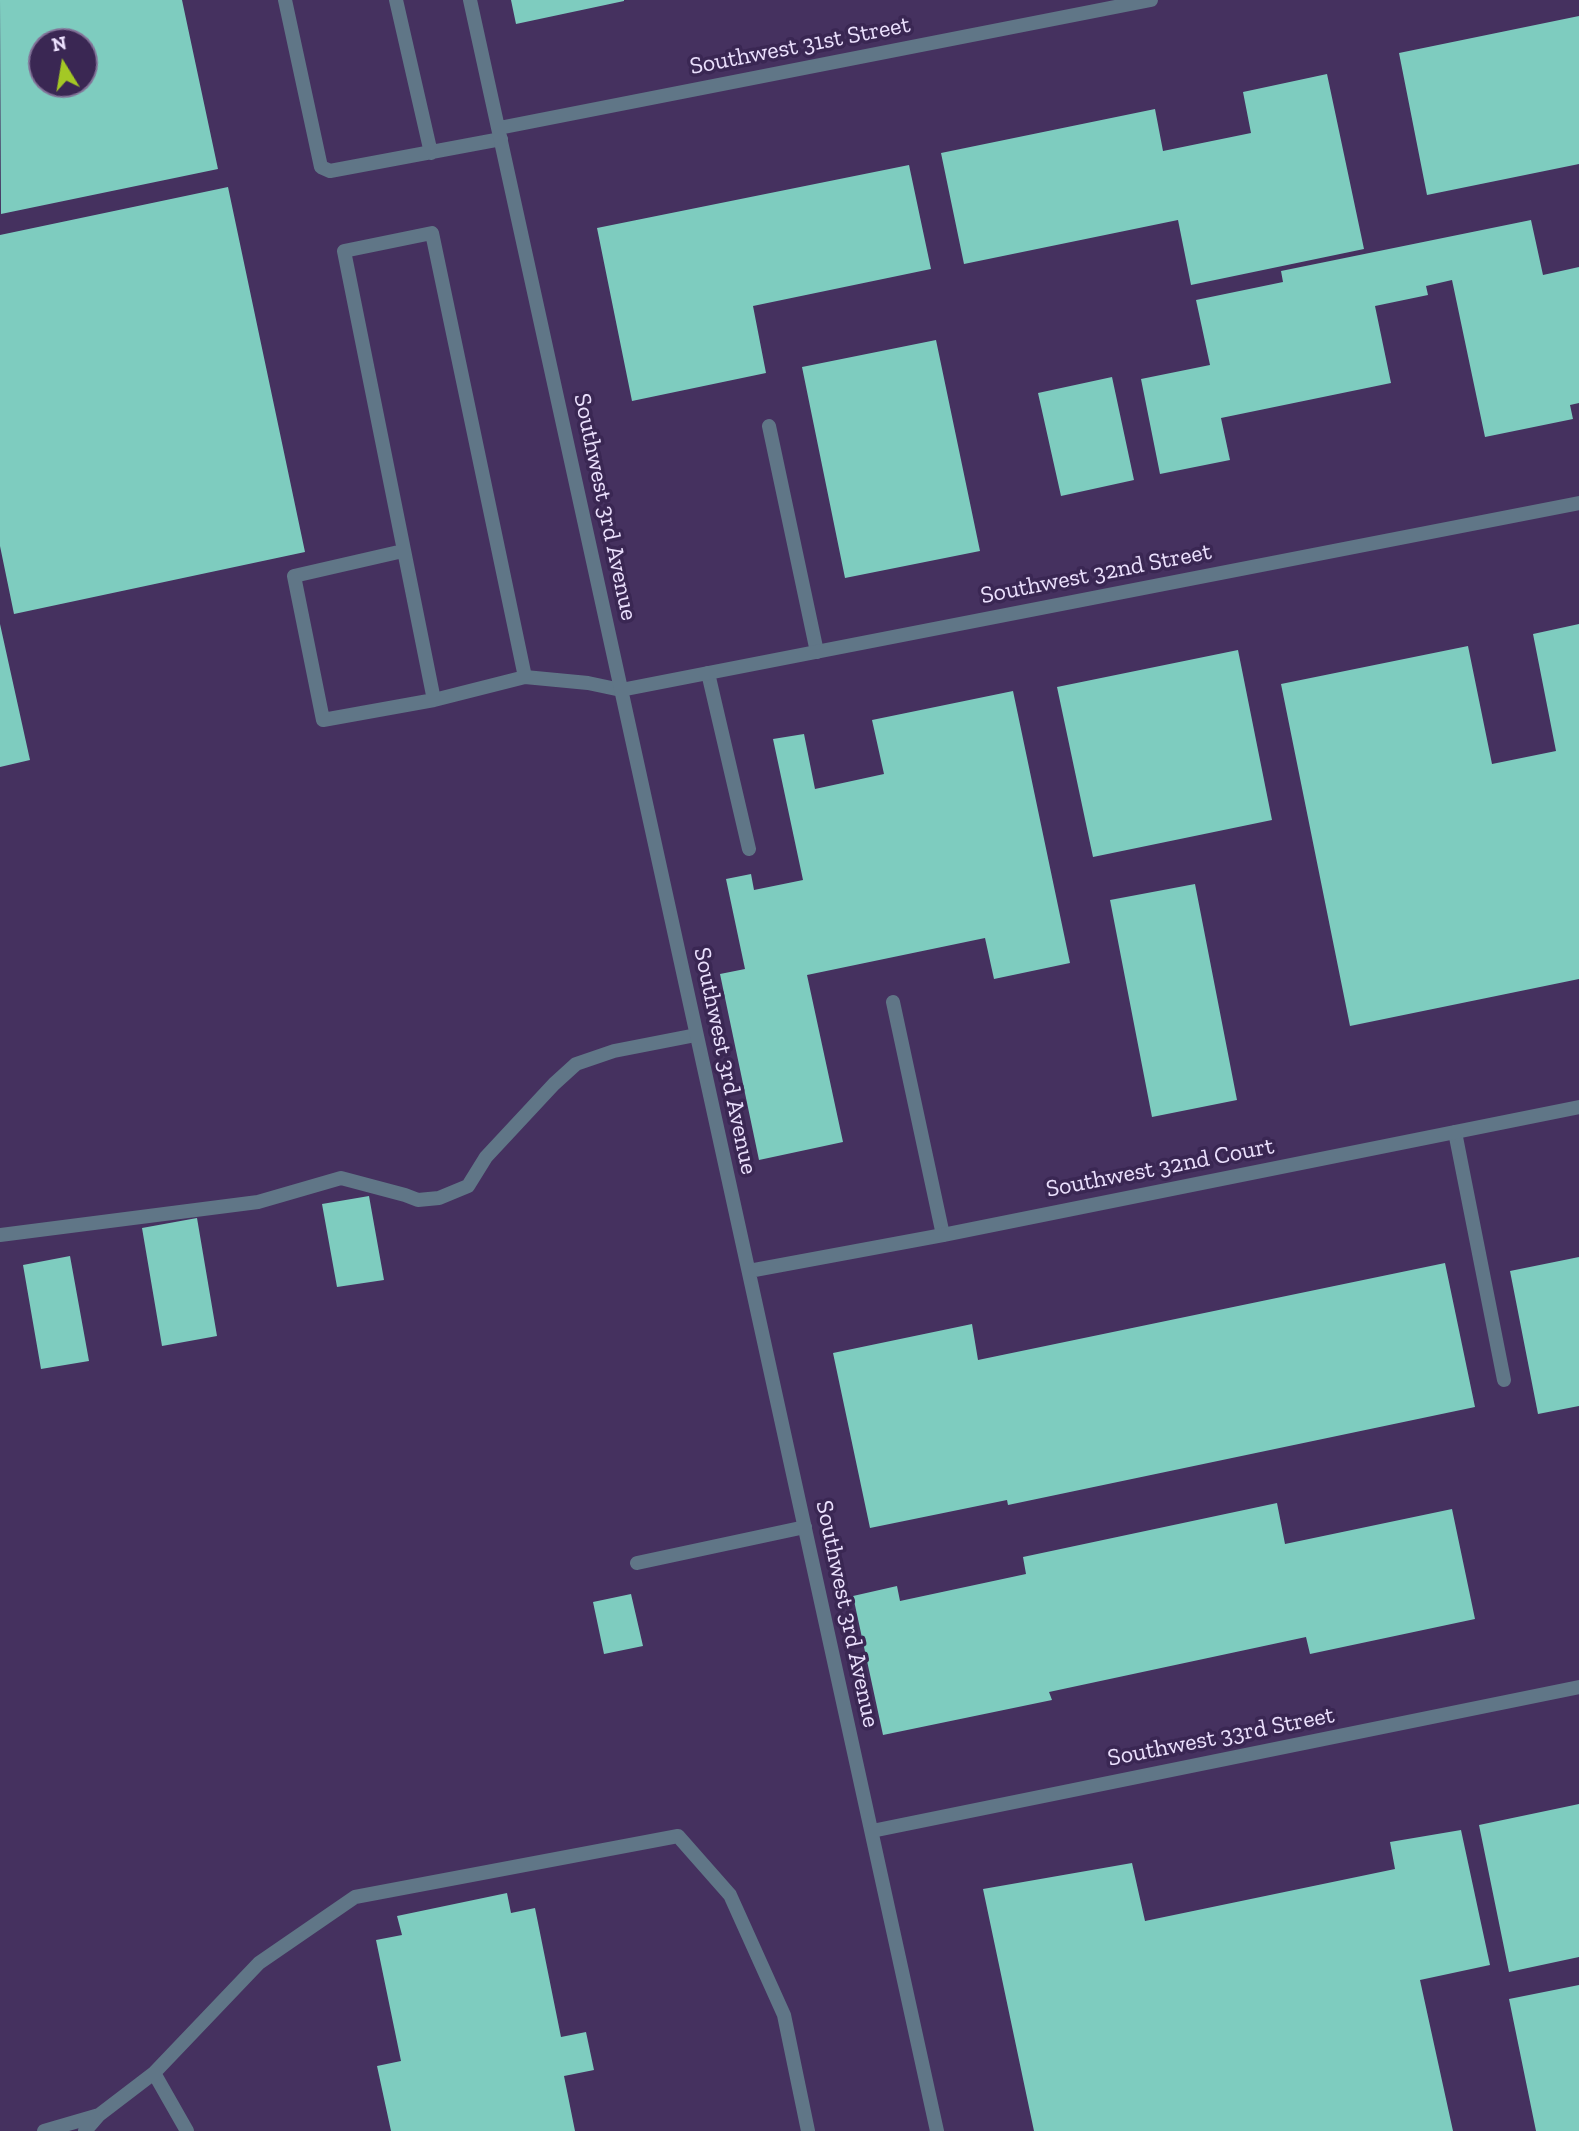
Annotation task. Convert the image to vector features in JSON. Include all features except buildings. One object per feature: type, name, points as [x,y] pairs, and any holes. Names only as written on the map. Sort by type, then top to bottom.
[{"type":"street","name":"Southwest 31st Street","points":[[285,0],[321,167],[330,171],[430,153],[500,134],[1151,0]]},
{"type":"street","points":[[396,0],[430,153]]},
{"type":"street","name":"Southwest 3rd Avenue","points":[[470,0],[937,2131]]},
{"type":"street","points":[[434,699],[344,251],[432,233],[525,677]]},
{"type":"street","points":[[769,426],[817,652]]},
{"type":"street","name":"Southwest 32nd Street","points":[[621,690],[1579,503]]},
{"type":"street","points":[[403,551],[294,576],[323,720],[434,699],[525,677],[588,682],[621,690]]},
{"type":"street","points":[[708,673],[749,849]]},
{"type":"street","points":[[893,1002],[943,1235]]},
{"type":"street","points":[[0,1234],[258,1202],[341,1178],[418,1200],[439,1198],[468,1186],[486,1157],[576,1064],[614,1051],[696,1035]]},
{"type":"street","name":"Southwest 32nd Court","points":[[749,1272],[1579,1107]]},
{"type":"street","points":[[1455,1132],[1504,1380]]},
{"type":"street","points":[[637,1563],[805,1527]]},
{"type":"street","name":"Southwest 33rd Street","points":[[872,1830],[1579,1687]]},
{"type":"street","points":[[85,2131],[99,2115],[154,2073],[259,1963],[355,1897],[678,1836],[730,1895],[784,2015],[808,2131]]},
{"type":"street","points":[[154,2073],[187,2131]]},
{"type":"street","points":[[44,2131],[99,2115]]}]
